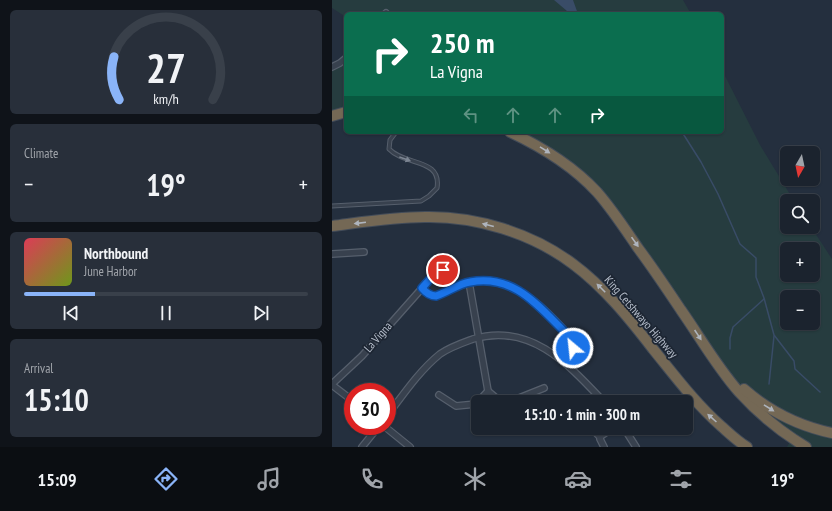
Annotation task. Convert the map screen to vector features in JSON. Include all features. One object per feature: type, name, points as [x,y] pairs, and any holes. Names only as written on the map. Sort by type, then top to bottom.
[{"type":"highway","points":[[332,116],[344,113]]},
{"type":"highway","points":[[332,119],[344,116]]},
{"type":"highway","points":[[514,134],[548,152],[596,191],[626,229],[738,391],[762,415],[783,432],[806,447]]},
{"type":"highway","name":"King Cetshwayo Highway","points":[[332,226],[393,218],[442,217],[494,227],[540,244],[573,264],[595,283],[627,317],[704,411],[744,446]]},
{"type":"highway","points":[[727,376],[761,403],[778,413],[802,424],[832,433]]},
{"type":"street","points":[[332,67],[344,60]]},
{"type":"street","points":[[332,254],[364,252]]},
{"type":"street","name":"La Vigna","points":[[344,394],[332,384],[362,356],[422,288],[437,274],[452,265]]},
{"type":"street","points":[[469,282],[488,391],[492,395]]},
{"type":"street","points":[[422,288],[428,294],[436,296],[469,282],[499,282],[523,293],[534,301],[572,340],[573,349],[562,360]]},
{"type":"street","points":[[396,405],[425,368],[441,354],[460,343],[498,335],[522,339],[547,350],[562,360],[597,395]]},
{"type":"street","points":[[526,395],[544,388]]},
{"type":"street","points":[[484,395],[488,391]]},
{"type":"street","points":[[439,395],[456,406],[471,404]]},
{"type":"street","points":[[362,447],[372,435]]},
{"type":"street","points":[[395,435],[410,447]]},
{"type":"street","points":[[628,435],[636,447]]},
{"type":"street","points":[[600,437],[604,447]]},
{"type":"lane","points":[[332,206],[421,201],[437,188],[438,178],[432,169],[421,163],[397,156],[389,149],[390,140],[394,134]]},
{"type":"green space","points":[[332,0],[683,0],[690,12],[344,12],[344,16],[332,8]]},
{"type":"green space","points":[[344,59],[344,116],[332,119],[332,67]]},
{"type":"green space","points":[[724,74],[760,145],[780,178],[780,186],[785,186],[790,194],[780,194],[780,234],[816,234],[832,259],[832,447],[787,447],[792,438],[745,399],[586,181],[513,134],[724,134]]},
{"type":"water","points":[[554,0],[573,0],[577,12],[567,11]]},
{"type":"waterway","points":[[683,134],[701,162],[718,194],[740,244],[756,258],[756,277],[764,298],[774,335],[794,361],[795,369],[820,392]]},
{"type":"waterway","points":[[730,349],[730,338],[733,327],[764,299]]},
{"type":"waterway","points":[[769,384],[774,336]]},
{"type":"route","points":[[443,270],[431,278],[422,288],[426,293],[436,296],[469,282],[499,282],[523,293],[534,301],[572,339],[573,348]]}]
